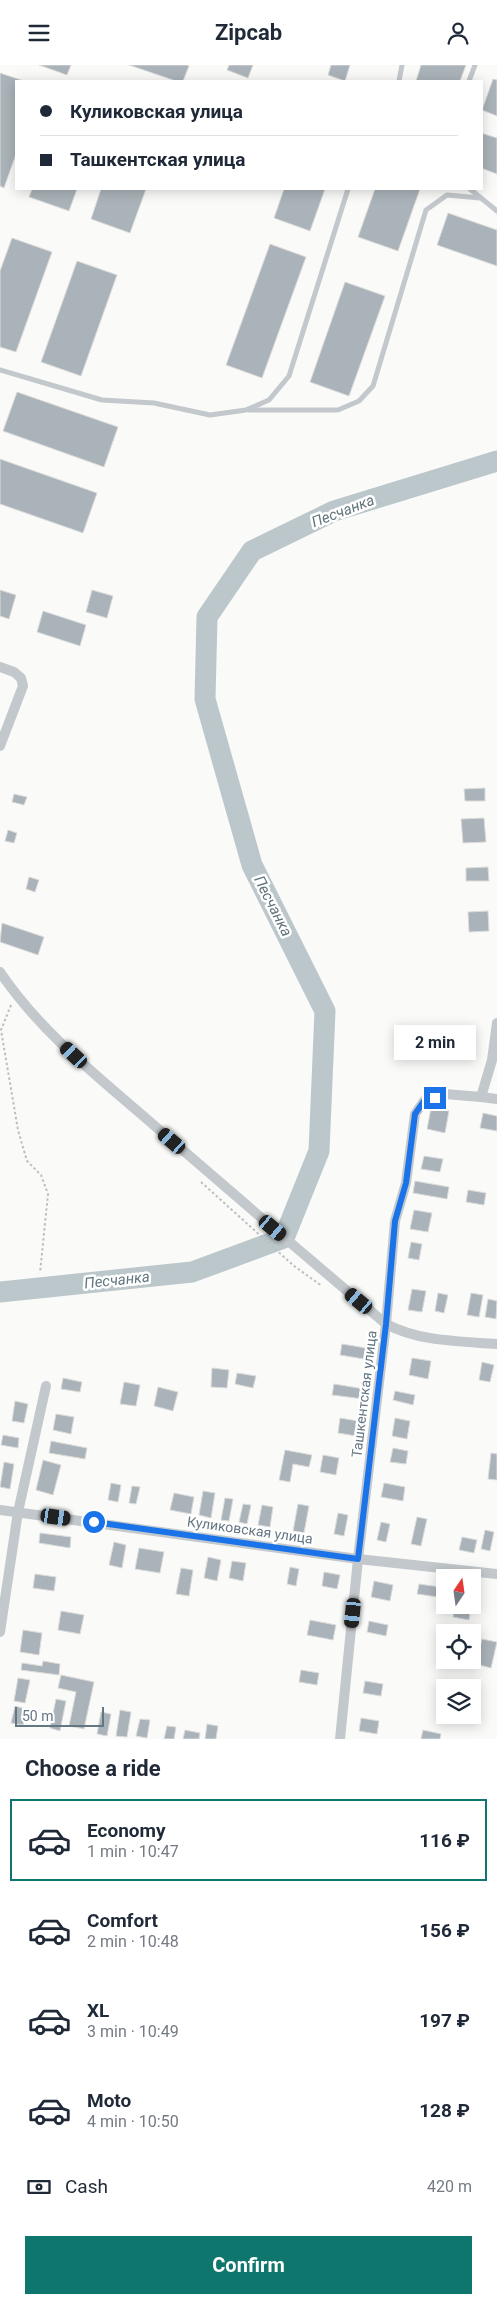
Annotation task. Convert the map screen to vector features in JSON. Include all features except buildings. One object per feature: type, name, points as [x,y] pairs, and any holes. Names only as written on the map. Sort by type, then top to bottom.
[{"type":"street","points":[[0,667],[14,672],[21,678],[23,686],[0,746]]},
{"type":"street","points":[[0,973],[15,995],[51,1033],[98,1077],[386,1324],[412,1335],[497,1344]]},
{"type":"street","points":[[481,1097],[492,1060],[497,1023]]},
{"type":"street","name":"Ташкентская улица","points":[[340,1739],[358,1559],[386,1324],[395,1221],[406,1183],[415,1114],[424,1101],[445,1095],[497,1099]]},
{"type":"street","points":[[0,1633],[18,1512],[46,1386]]},
{"type":"street","name":"Куликовская улица","points":[[0,1510],[358,1559],[497,1574]]},
{"type":"lane","points":[[399,80],[402,65]]},
{"type":"lane","points":[[469,80],[475,65]]},
{"type":"lane","points":[[246,410],[270,400],[289,376],[348,190]]},
{"type":"lane","points":[[471,190],[497,211]]},
{"type":"lane","points":[[0,370],[102,399],[154,403],[210,415],[246,410],[338,410],[359,401],[373,386],[426,210],[447,195],[480,197]]},
{"type":"path","points":[[15,995],[1,1031],[18,1130],[27,1161],[41,1175],[48,1194],[40,1273]]},
{"type":"path","points":[[215,1195],[294,1266]]},
{"type":"waterway","name":"Песчанка","points":[[0,1292],[192,1272],[284,1238],[319,1151],[325,1011],[252,865],[205,699],[207,617],[252,551],[334,511],[497,461]]},
{"type":"route","points":[[94,1522],[358,1559],[386,1324],[395,1221],[406,1183],[415,1114],[424,1101],[435,1098]]}]
